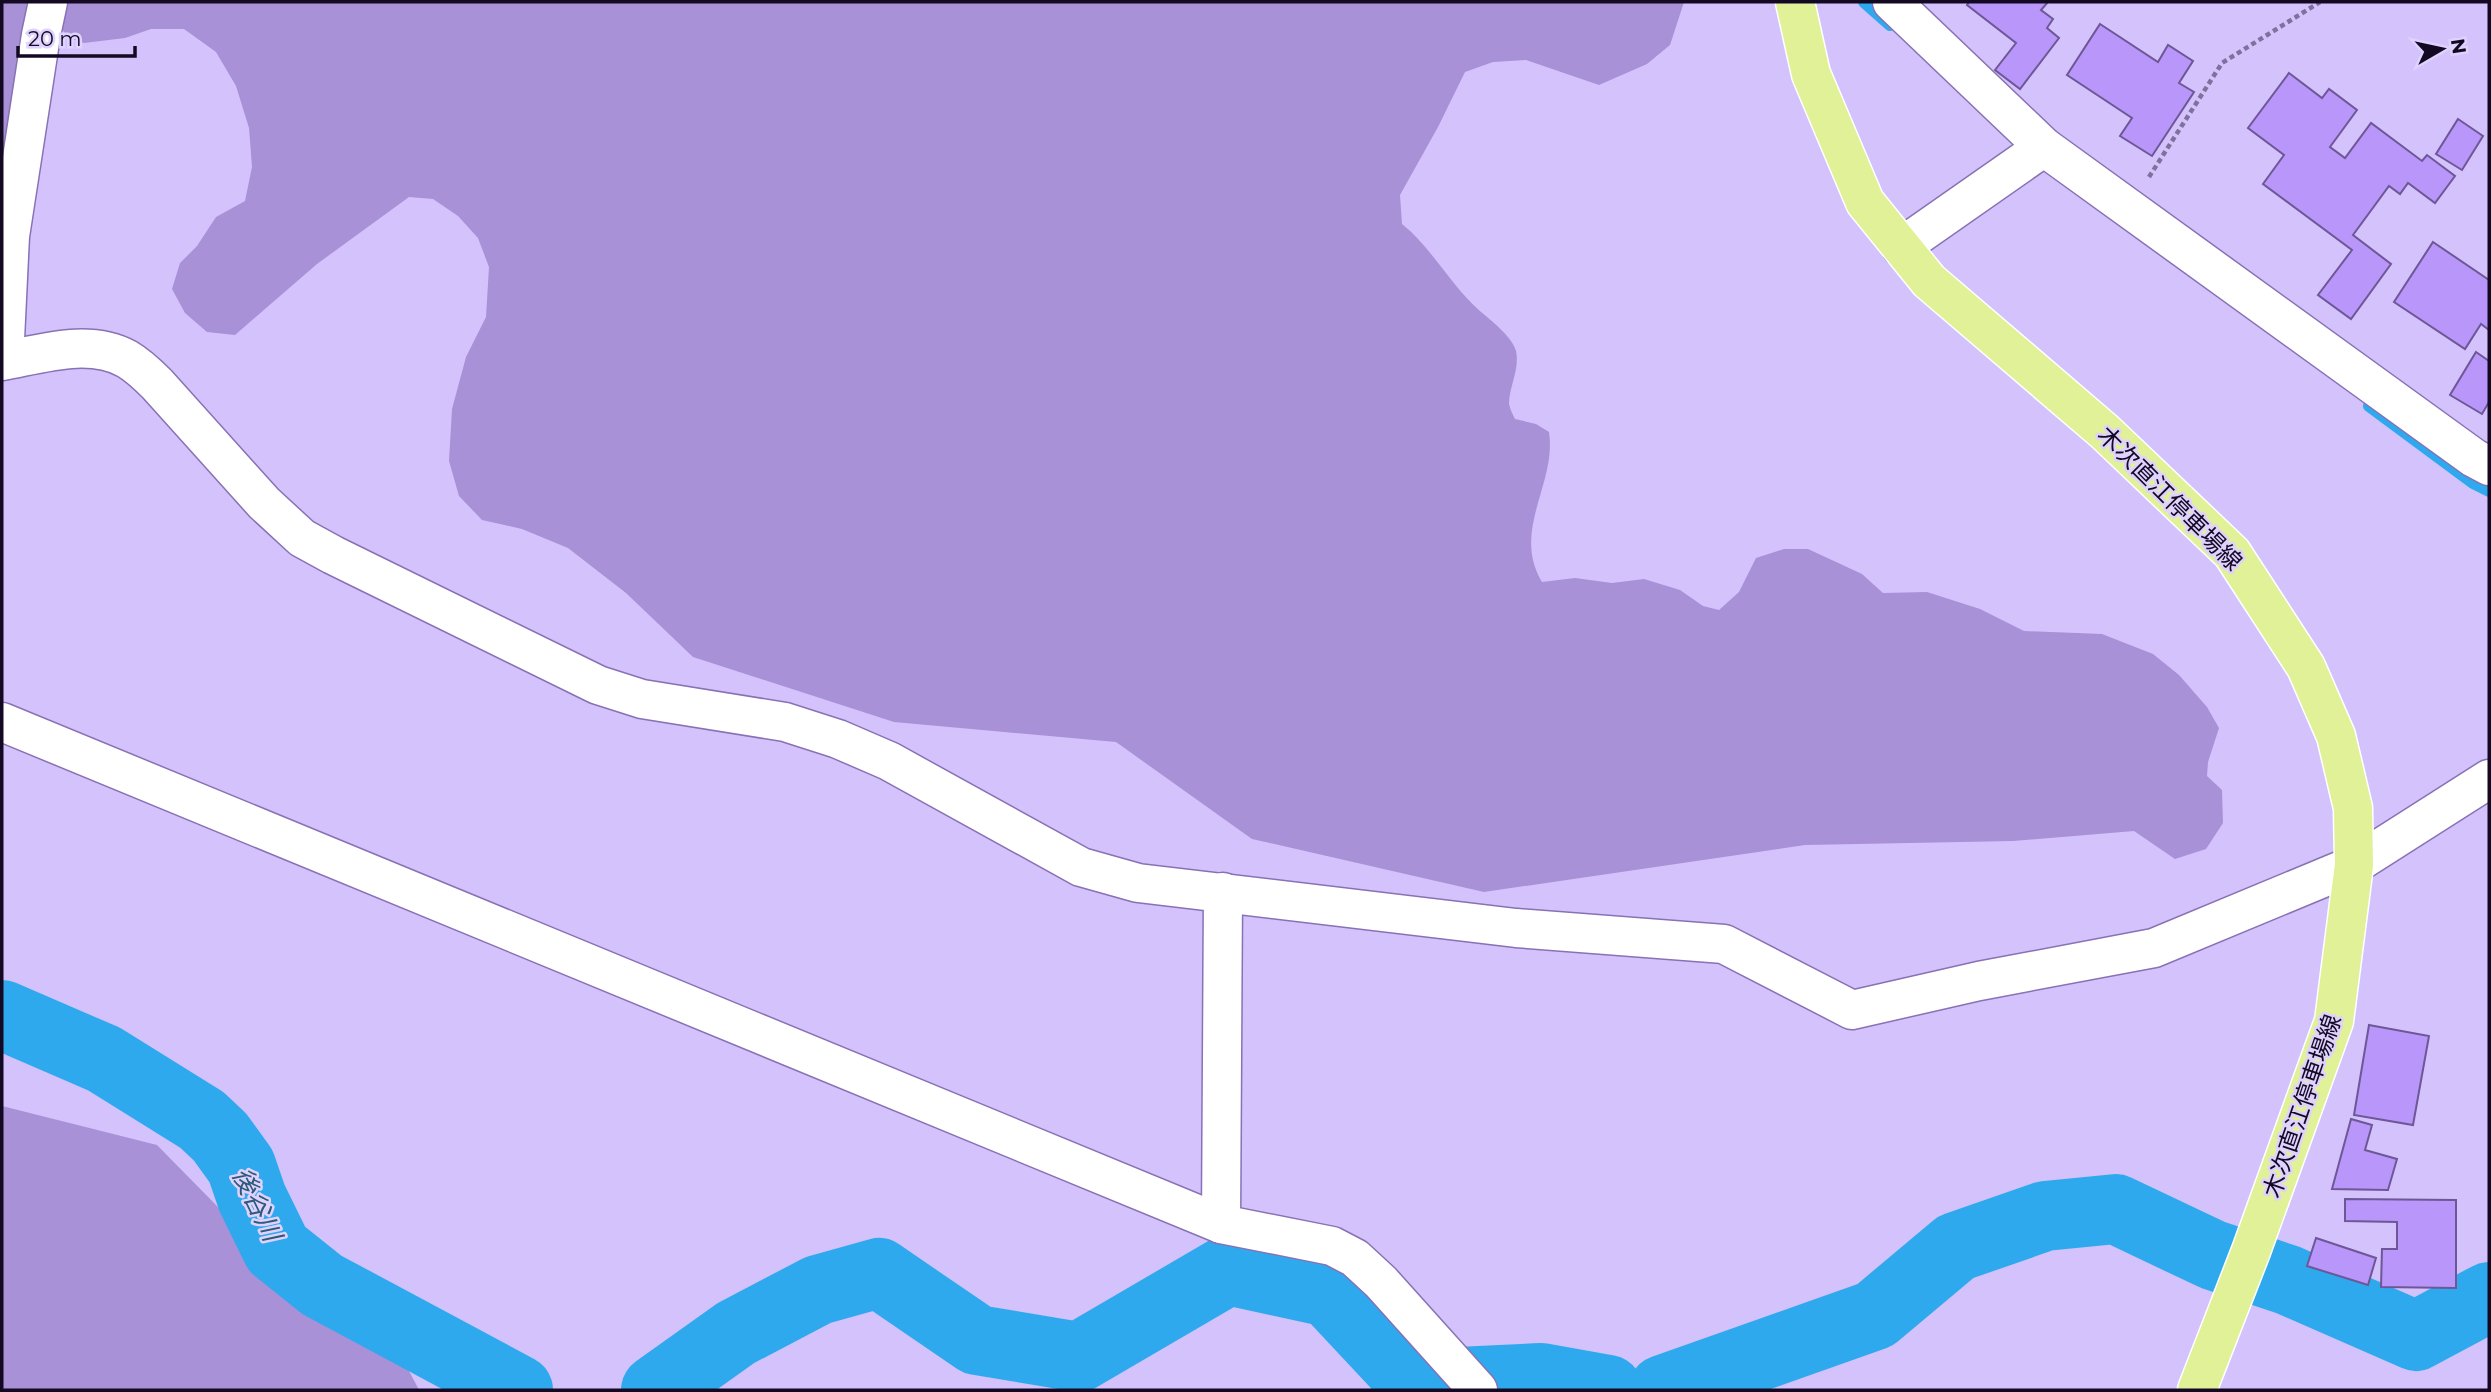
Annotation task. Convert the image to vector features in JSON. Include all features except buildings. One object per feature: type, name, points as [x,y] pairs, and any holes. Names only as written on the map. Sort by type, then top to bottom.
[{"type":"main road","name":"木次直江停車場線","points":[[1795,2],[1811,74],[1865,202],[1929,281],[2105,432],[2232,554],[2306,667],[2336,736],[2353,808],[2354,865],[2334,1021],[2237,1289],[2197,1390]]},
{"type":"street","points":[[48,2],[10,236],[3,361],[70,349],[103,351],[125,358],[157,384],[264,503],[302,538],[598,685],[642,699],[785,722],[838,739],[889,761],[1082,867],[1138,883],[1516,928],[1724,944],[1852,1010],[1979,981],[2154,948],[2354,865],[2489,779]]},
{"type":"street","points":[[1892,2],[2044,147],[2474,458],[2489,466]]},
{"type":"street","points":[[1901,247],[2044,147]]},
{"type":"street","points":[[2,722],[1221,1224],[1332,1246],[1355,1258],[1381,1282],[1471,1382]]},
{"type":"street","points":[[1221,1224],[1223,892]]},
{"type":"path","points":[[2129,209],[2222,63],[2320,2]]},
{"type":"shaded area","points":[[2,2],[27,2],[2,165]]},
{"type":"shaded area","points":[[63,2],[1684,2],[1670,45],[1647,64],[1599,85],[1526,60],[1493,62],[1465,72],[1400,195],[1402,224],[1514,346],[1517,364],[1509,404],[1515,419],[1536,424],[1549,432],[1547,470],[1531,544],[1534,563],[1542,582],[1575,578],[1612,583],[1644,579],[1680,590],[1703,606],[1719,610],[1739,592],[1756,558],[1784,549],[1808,549],[1862,574],[1883,593],[1927,592],[1980,609],[2024,631],[2102,634],[2153,654],[2179,675],[2207,707],[2219,728],[2208,762],[2207,776],[2222,790],[2223,823],[2206,849],[2175,859],[2134,831],[2013,841],[1805,845],[1484,892],[1252,839],[1116,742],[894,722],[693,657],[626,593],[568,548],[522,529],[482,520],[459,496],[449,461],[452,409],[466,357],[486,317],[489,267],[478,238],[458,216],[433,199],[409,197],[317,264],[235,335],[207,332],[185,313],[172,289],[180,263],[197,246],[216,217],[245,201],[252,167],[249,128],[236,86],[216,52],[184,29],[151,29],[125,38],[84,43],[67,37],[58,22]]},
{"type":"shaded area","points":[[2,1106],[157,1145],[270,1260],[396,1346],[419,1390],[2,1390]]},
{"type":"waterway","points":[[1864,2],[1890,25]]},
{"type":"waterway","points":[[2369,406],[2473,483],[2489,491]]},
{"type":"waterway","name":"後谷川","points":[[2,1015],[104,1059],[202,1120],[220,1137],[241,1166],[252,1198],[277,1249],[322,1285],[518,1390]]},
{"type":"waterway","points":[[1663,1390],[1875,1315],[1956,1247],[2045,1216],[2116,1209],[2213,1255],[2288,1280],[2416,1336],[2489,1297]]},
{"type":"waterway","points":[[656,1390],[736,1333],[818,1290],[879,1273],[977,1340],[1079,1357],[1228,1270],[1329,1292],[1415,1384],[1541,1378],[1608,1390]]}]
